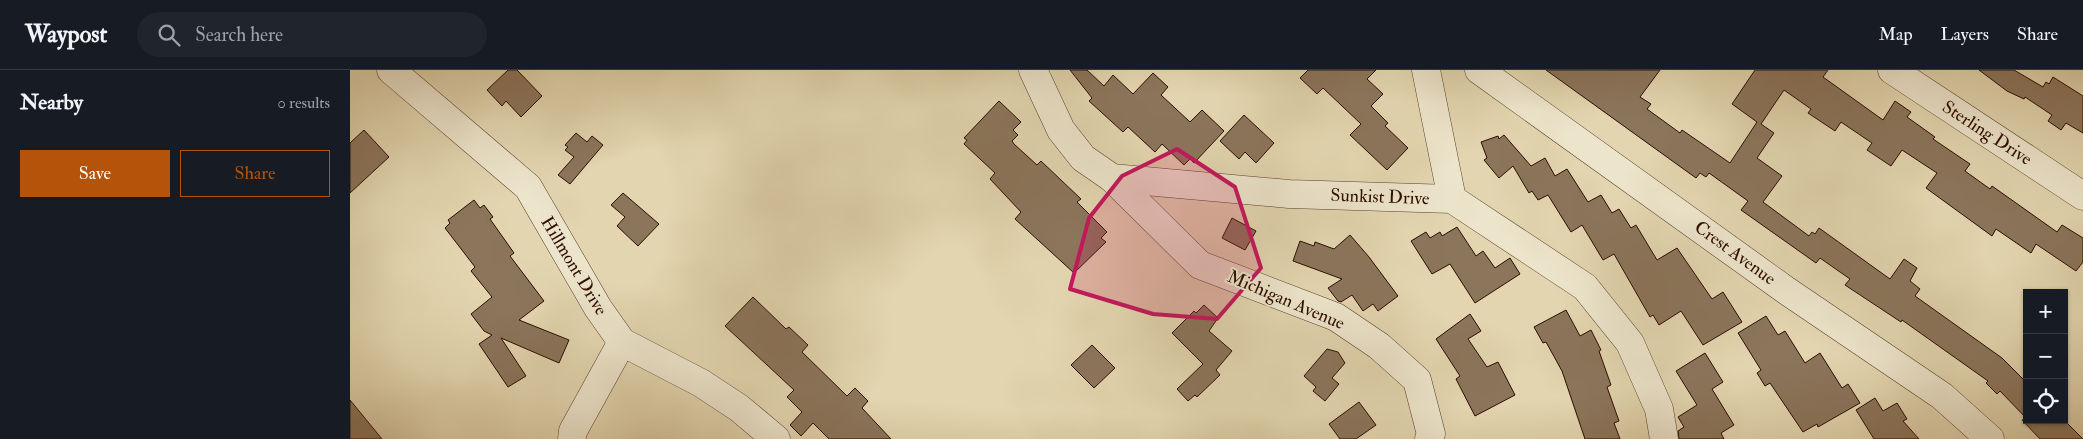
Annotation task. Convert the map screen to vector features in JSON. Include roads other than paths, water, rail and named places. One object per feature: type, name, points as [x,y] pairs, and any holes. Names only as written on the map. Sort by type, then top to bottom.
[{"type":"street","name":"Hillmont Drive","points":[[391,70],[528,187],[598,308],[622,342],[701,383],[739,408],[776,439]]},
{"type":"street","name":"Sunkist Drive","points":[[1033,70],[1060,130],[1083,158],[1112,178],[1289,194],[1452,199],[1585,287],[1630,343],[1659,409],[1664,439]]},
{"type":"street","points":[[1426,70],[1452,199]]},
{"type":"street","name":"Crest Avenue","points":[[1478,70],[1787,291],[1942,396],[1990,439]]},
{"type":"street","name":"Sterling Drive","points":[[1892,70],[2083,196]]},
{"type":"street","name":"Michigan Avenue","points":[[1112,178],[1200,265],[1336,316],[1379,346],[1417,380],[1431,434],[1429,439]]},
{"type":"street","points":[[572,439],[573,431],[622,342]]}]
